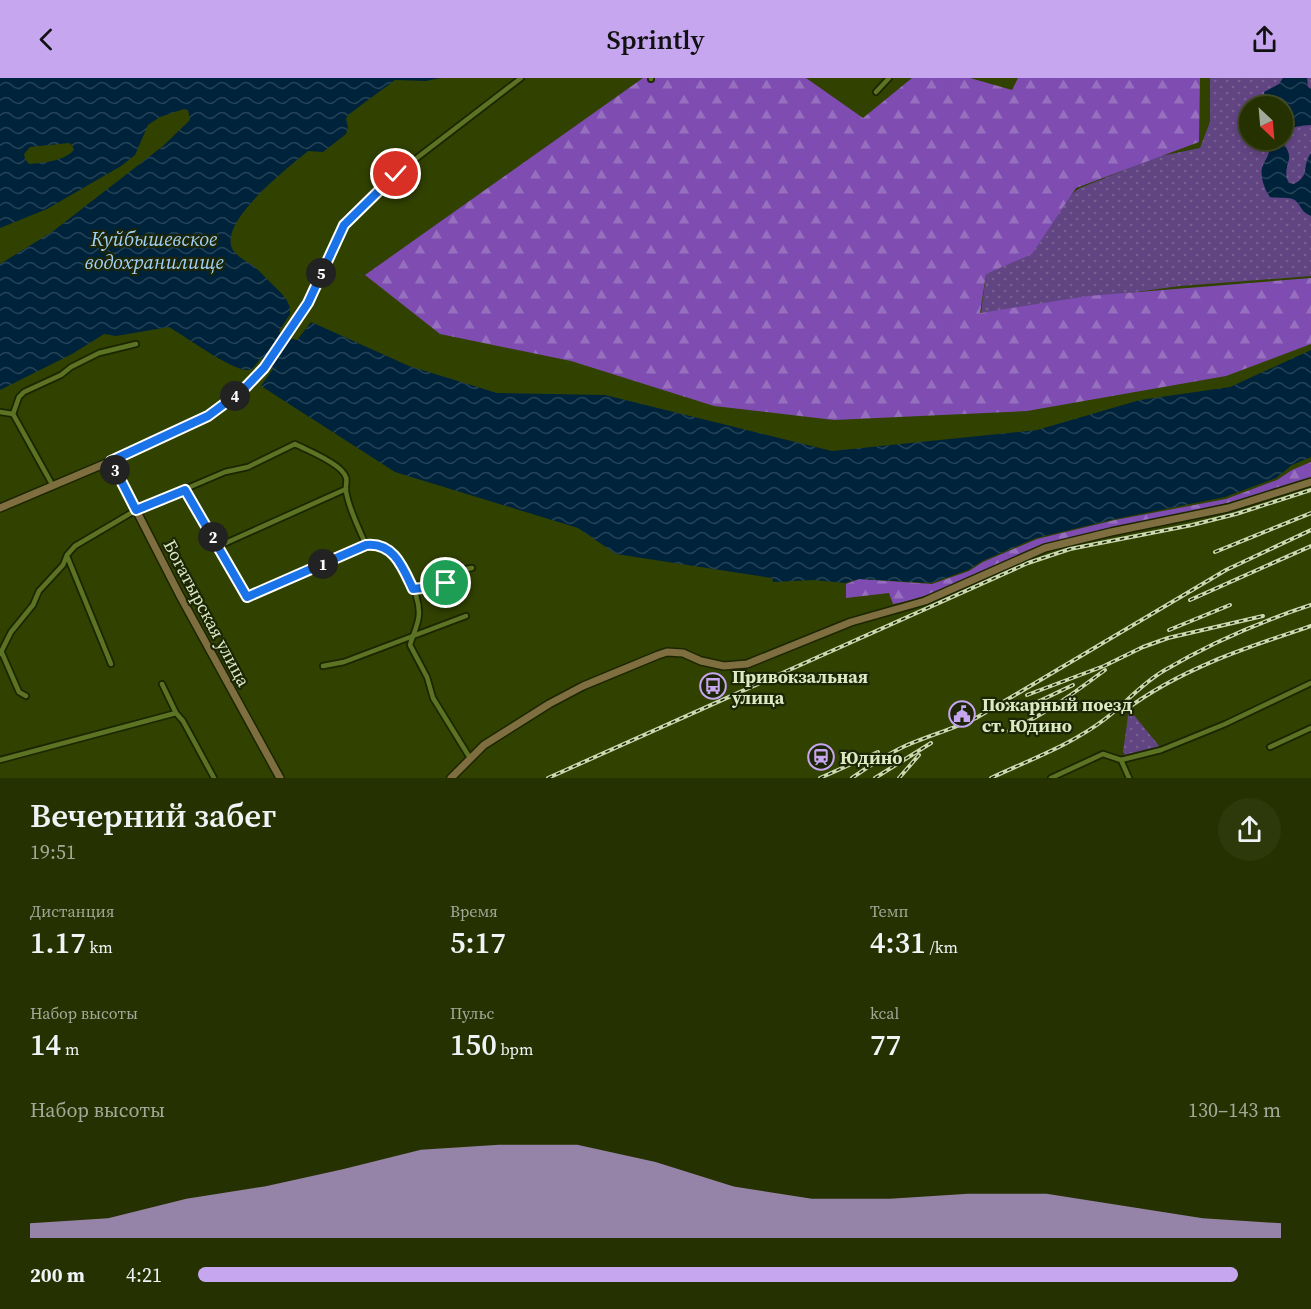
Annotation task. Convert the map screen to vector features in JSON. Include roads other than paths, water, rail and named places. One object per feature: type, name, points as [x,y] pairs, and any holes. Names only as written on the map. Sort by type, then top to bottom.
[{"type":"main road","points":[[0,508],[111,461]]},
{"type":"main road","name":"Богатырская улица","points":[[111,461],[184,603],[280,778]]},
{"type":"main road","points":[[451,778],[470,758],[497,736],[549,704],[583,686],[667,652],[676,652],[724,666],[747,663],[851,621],[925,601],[1045,548],[1228,507],[1311,482]]},
{"type":"street","points":[[111,461],[208,416],[243,390],[264,368],[308,303],[344,225],[396,174],[521,78]]},
{"type":"street","points":[[876,92],[889,78]]},
{"type":"street","points":[[52,486],[13,414],[19,397],[24,392],[61,375],[71,367],[99,353],[136,344]]},
{"type":"street","points":[[0,412],[13,414]]},
{"type":"street","points":[[26,696],[19,692],[1,650],[11,632],[33,605],[39,591],[63,566],[67,555],[75,546],[136,510],[225,472],[248,467],[295,444],[340,468],[346,476],[348,482],[346,489],[352,513],[366,545]]},
{"type":"street","points":[[219,546],[346,489]]},
{"type":"street","points":[[185,490],[247,597],[366,545],[379,544],[385,547],[401,564],[413,589],[419,614],[410,645],[427,677],[433,698],[470,758]]},
{"type":"street","points":[[67,555],[111,664]]},
{"type":"street","points":[[413,589],[440,586],[456,571],[472,568]]},
{"type":"street","points":[[323,666],[344,662],[466,616]]},
{"type":"street","points":[[1051,778],[1103,754],[1121,760],[1161,750],[1311,683]]},
{"type":"street","points":[[162,684],[214,778]]},
{"type":"street","points":[[0,760],[176,713]]},
{"type":"street","points":[[1270,747],[1311,728]]},
{"type":"street","points":[[1121,760],[1129,778]]},
{"type":"water","name":"Куйбышевское водохранилище","points":[[0,78],[440,78],[426,81],[395,80],[348,115],[346,134],[323,152],[308,151],[257,196],[235,225],[231,239],[235,253],[255,267],[288,302],[290,314],[279,331],[284,337],[297,340],[311,322],[409,366],[497,393],[605,395],[832,451],[1037,430],[1140,400],[1230,387],[1311,350],[1311,457],[1292,465],[1276,478],[1225,497],[1115,519],[1036,538],[982,561],[968,570],[931,583],[859,579],[845,583],[814,580],[773,582],[772,578],[616,554],[578,528],[395,472],[261,386],[273,369],[261,358],[252,369],[241,369],[220,359],[169,327],[116,336],[104,334],[72,354],[0,390],[0,264],[52,232],[163,146],[190,120],[188,110],[184,109],[160,117],[148,125],[135,155],[121,166],[47,209],[0,228]],"holes":[[[69,143],[74,150],[59,159],[29,164],[25,159],[24,154],[30,147]]]},
{"type":"water","points":[[1283,78],[1307,78],[1308,87],[1311,89],[1311,125],[1293,128],[1293,96],[1265,96],[1264,92],[1279,84]]},
{"type":"water","points":[[1269,150],[1287,150],[1289,159],[1287,180],[1294,184],[1304,174],[1311,153],[1311,216],[1294,199],[1270,197],[1262,179],[1262,168]]},
{"type":"railway","points":[[548,778],[1028,563],[1070,549],[1236,514],[1311,490]]},
{"type":"railway","points":[[1215,552],[1311,513]]},
{"type":"railway","points":[[852,778],[905,746],[976,718],[1226,570],[1311,530]]},
{"type":"railway","points":[[1190,600],[1311,546]]},
{"type":"railway","points":[[1169,630],[1230,605]]},
{"type":"railway","points":[[991,778],[1078,737],[1112,713],[1149,681],[1182,660],[1236,634],[1311,605]]},
{"type":"railway","points":[[1027,695],[1104,666],[1168,638],[1263,616]]},
{"type":"railway","points":[[1124,711],[1145,696],[1190,671],[1238,651],[1311,626]]},
{"type":"railway","points":[[1009,731],[1047,711],[1105,670]]},
{"type":"railway","points":[[1029,706],[1073,685]]},
{"type":"railway","points":[[875,778],[931,743]]},
{"type":"railway","points":[[820,778],[878,752]]},
{"type":"railway","points":[[899,778],[919,755]]},
{"type":"place","name":"Привокзальная улица","points":[[713,686]]},
{"type":"place","name":"Пожарный поезд ст. Юдино","points":[[962,714]]},
{"type":"place","name":"Юдино","points":[[821,757]]}]
